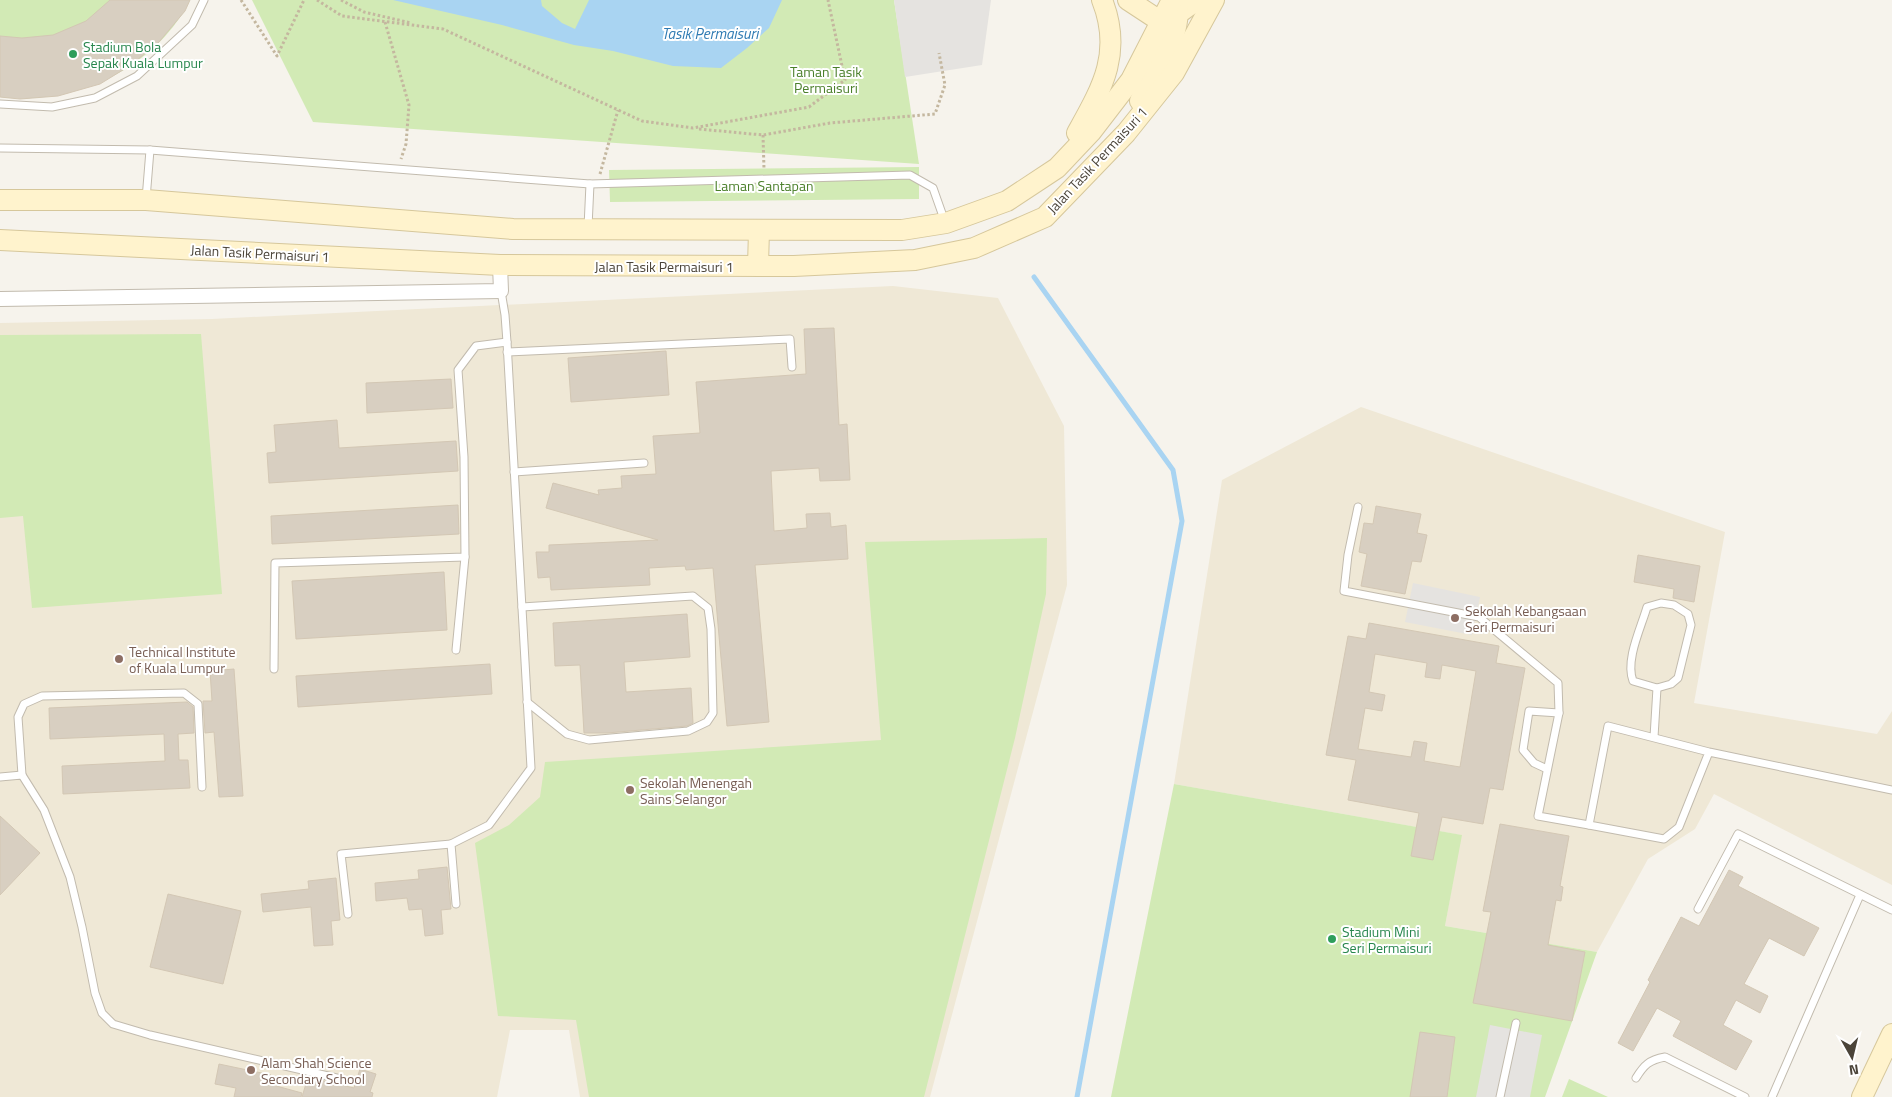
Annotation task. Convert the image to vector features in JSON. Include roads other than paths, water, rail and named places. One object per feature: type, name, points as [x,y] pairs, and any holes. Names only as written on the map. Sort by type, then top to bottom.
[{"type":"main road","points":[[1057,168],[1095,100],[1109,68],[1112,42],[1107,12],[1102,0]]},
{"type":"main road","points":[[1128,0],[1160,21],[1176,4],[1196,0]]},
{"type":"main road","name":"Jalan Tasik Permaisuri 1","points":[[0,240],[500,265],[794,266],[915,260],[974,248],[1045,217],[1126,133],[1174,72],[1214,0]]},
{"type":"main road","points":[[1126,133],[1140,99],[1174,36],[1176,4]]},
{"type":"main road","name":"Jalan Tasik Permaisuri 1","points":[[0,200],[146,200],[513,229],[902,230],[946,222],[1006,201],[1057,168],[1091,132],[1131,80],[1160,21]]},
{"type":"main road","points":[[758,266],[759,230]]},
{"type":"main road","points":[[1862,1097],[1892,1034]]},
{"type":"street","points":[[0,299],[500,291],[500,265]]},
{"type":"lane","points":[[0,104],[52,107],[96,98],[137,76],[192,25],[204,0]]},
{"type":"lane","points":[[0,148],[150,150],[590,184],[910,175],[933,188],[946,222]]},
{"type":"lane","points":[[146,200],[150,150]]},
{"type":"lane","points":[[588,229],[590,184]]},
{"type":"lane","points":[[348,914],[341,854],[451,844],[489,825],[531,768],[507,342],[505,315],[500,291]]},
{"type":"lane","points":[[507,352],[790,339],[792,367]]},
{"type":"lane","points":[[456,650],[465,557],[464,457],[458,370],[476,346],[507,342]]},
{"type":"lane","points":[[514,472],[644,463]]},
{"type":"lane","points":[[1358,507],[1348,556],[1344,591],[1479,617],[1558,683],[1559,712],[1538,816],[1664,839],[1679,827],[1710,752]]},
{"type":"lane","points":[[274,668],[275,563],[465,557]]},
{"type":"lane","points":[[522,607],[693,596],[708,608],[711,629],[713,713],[707,722],[688,731],[589,740],[567,734],[527,702]]},
{"type":"lane","points":[[1661,603],[1674,605],[1688,614],[1691,625],[1678,678],[1671,684],[1657,688],[1633,681],[1630,673],[1631,660],[1648,607],[1661,603]]},
{"type":"lane","points":[[1654,737],[1657,688]]},
{"type":"lane","points":[[202,787],[198,704],[184,693],[42,696],[24,704],[18,717],[22,775],[44,810],[70,877],[95,993],[102,1013],[113,1024],[150,1035],[342,1079]]},
{"type":"lane","points":[[1547,769],[1534,763],[1523,750],[1528,711],[1559,712]]},
{"type":"lane","points":[[1589,825],[1608,726],[1710,752],[1892,790]]},
{"type":"lane","points":[[0,777],[22,775]]},
{"type":"lane","points":[[1698,909],[1738,834],[1892,910]]},
{"type":"lane","points":[[451,844],[456,904]]},
{"type":"lane","points":[[1772,1097],[1860,895]]},
{"type":"lane","points":[[1500,1097],[1516,1023]]},
{"type":"lane","points":[[1636,1078],[1643,1066],[1653,1059],[1665,1057],[1745,1097]]},
{"type":"water","name":"Tasik Permaisuri","points":[[393,0],[541,0],[542,6],[562,23],[575,29],[589,0],[782,0],[769,28],[721,68],[673,66],[613,51],[574,45],[502,25]]},
{"type":"waterway","points":[[1034,277],[1173,470],[1182,521],[1077,1097]]},
{"type":"place","name":"Stadium Bola Sepak Kuala Lumpur","points":[[73,54]]},
{"type":"place","name":"Sekolah Kebangsaan Seri Permaisuri","points":[[1455,618]]},
{"type":"place","name":"Technical Institute of Kuala Lumpur","points":[[119,659]]},
{"type":"place","name":"Sekolah Menengah Sains Selangor","points":[[630,790]]},
{"type":"place","name":"Stadium Mini Seri Permaisuri","points":[[1332,939]]},
{"type":"place","name":"Alam Shah Science Secondary School","points":[[251,1070]]},
{"type":"park label","name":"Taman Tasik Permaisuri","points":[[826,79]]},
{"type":"park label","name":"Laman Santapan","points":[[764,185]]}]
